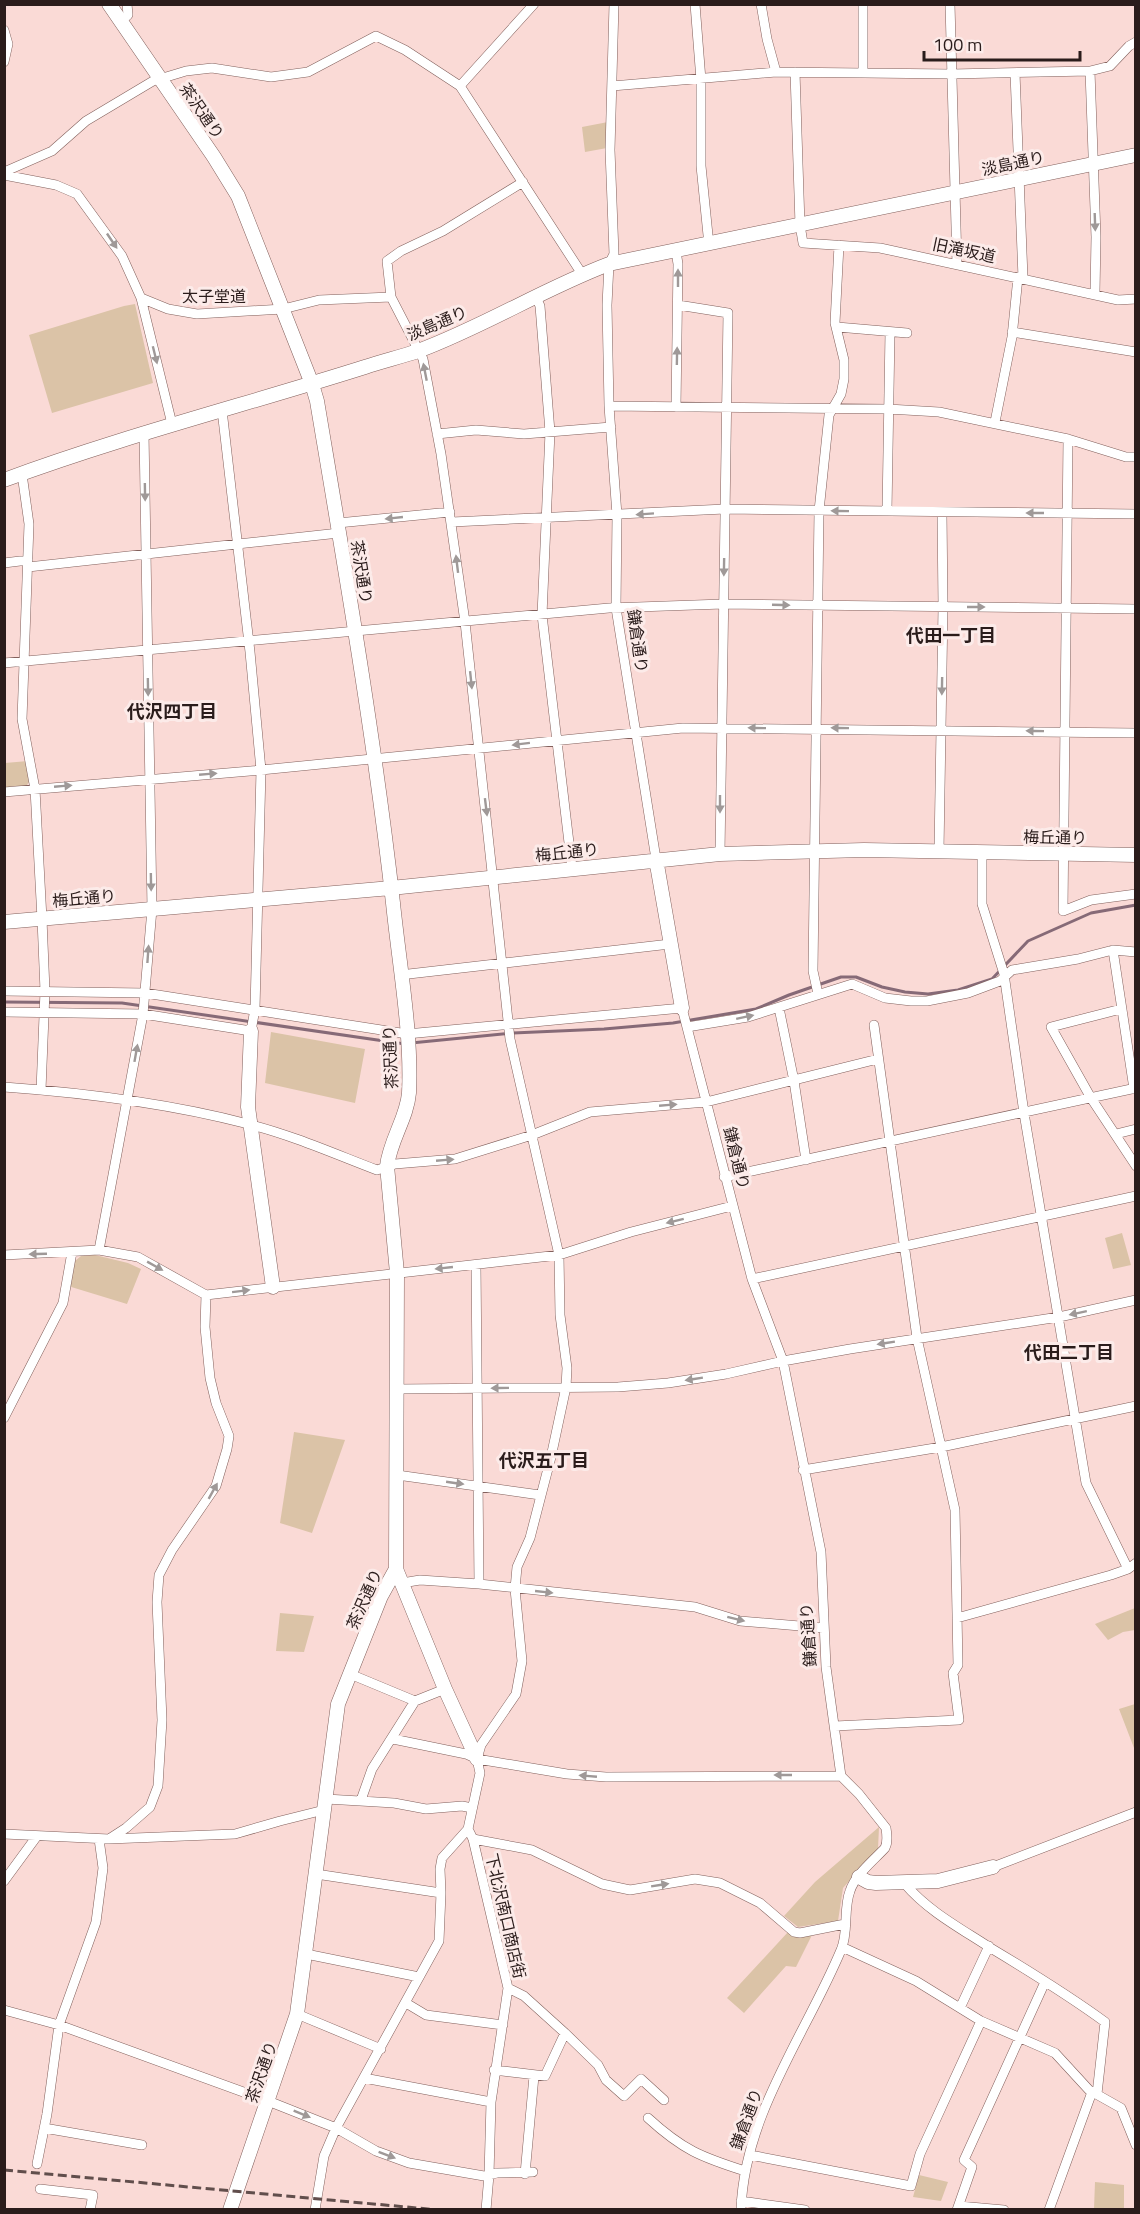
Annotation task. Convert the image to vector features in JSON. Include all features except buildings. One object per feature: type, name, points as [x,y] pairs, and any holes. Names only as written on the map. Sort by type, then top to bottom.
[{"type":"street","name":"茶沢通り","points":[[110,4],[210,158],[238,196],[317,401],[376,759],[408,1038],[407,1106],[388,1154],[387,1166],[397,1273],[396,1569],[381,1596],[338,1704],[297,2014],[230,2210]]},
{"type":"street","points":[[121,21],[128,15],[127,4]]},
{"type":"street","points":[[460,86],[534,4]]},
{"type":"street","name":"鎌倉通り","points":[[614,4],[610,150],[614,254],[609,264],[607,305],[609,406],[616,515],[616,608],[670,944],[685,1019],[752,1280],[783,1361],[821,1552],[826,1667],[841,1776],[859,1794],[885,1827],[887,1833],[885,1848],[850,1890],[842,1947],[772,2092],[757,2130],[745,2171],[741,2205]]},
{"type":"street","points":[[695,4],[701,80],[701,166],[709,245]]},
{"type":"street","points":[[761,4],[776,72]]},
{"type":"street","points":[[863,4],[863,73]]},
{"type":"street","points":[[950,4],[957,264]]},
{"type":"street","points":[[4,30],[8,44],[4,62]]},
{"type":"street","points":[[4,173],[52,151],[86,121],[147,84],[160,79],[186,71],[212,68],[271,77],[308,72],[376,36],[405,50],[460,86],[582,274]]},
{"type":"street","points":[[612,86],[776,72],[952,74],[1090,70],[1110,66],[1129,46],[1136,42]]},
{"type":"street","points":[[1090,70],[1096,237],[1095,293]]},
{"type":"street","points":[[795,72],[800,225]]},
{"type":"street","points":[[995,422],[1021,277],[1015,73]]},
{"type":"street","name":"淡島通り","points":[[4,480],[172,424],[418,351],[582,274],[609,264],[1136,155]]},
{"type":"street","points":[[4,173],[56,185],[76,194],[122,256],[141,298],[172,424]]},
{"type":"street","points":[[477,1759],[481,1745],[516,1694],[519,1684],[522,1661],[515,1589],[518,1567],[530,1538],[551,1457],[566,1387],[567,1368],[560,1315],[559,1255],[510,1039],[494,877],[451,517],[423,359],[390,297],[387,261],[401,251],[443,231],[523,182]]},
{"type":"street","name":"旧滝坂道","points":[[800,225],[803,243],[880,248],[1095,293],[1118,300],[1136,299]]},
{"type":"street","points":[[817,992],[814,979],[819,511],[831,408],[841,394],[844,379],[844,360],[837,327],[835,302],[839,245]]},
{"type":"street","points":[[676,251],[678,264],[676,407]]},
{"type":"street","name":"太子堂道","points":[[141,298],[185,313],[283,309],[319,300],[390,297]]},
{"type":"street","points":[[536,297],[540,306],[550,432],[542,615],[572,868]]},
{"type":"street","points":[[678,305],[728,313],[720,854]]},
{"type":"street","points":[[837,327],[907,333]]},
{"type":"street","points":[[887,511],[890,332]]},
{"type":"street","points":[[1012,332],[1136,352]]},
{"type":"street","points":[[609,406],[888,409],[939,412],[995,422],[1068,439],[1126,457],[1136,457]]},
{"type":"street","points":[[222,411],[261,770],[259,900],[248,1107],[255,1143],[273,1287]]},
{"type":"street","points":[[437,434],[477,430],[525,434],[611,427]]},
{"type":"street","points":[[99,1250],[144,1003],[152,909],[144,433]]},
{"type":"street","points":[[1068,439],[1062,911],[1091,900],[1136,894]]},
{"type":"street","points":[[22,474],[29,524],[22,719],[35,789],[42,919],[44,1001],[41,1090]]},
{"type":"street","points":[[4,563],[28,564],[146,555],[238,545],[338,528],[451,517],[546,519],[725,509],[1136,514]]},
{"type":"street","points":[[939,851],[942,730],[942,513]]},
{"type":"street","points":[[4,663],[616,608],[723,604],[1136,609]]},
{"type":"street","points":[[4,792],[261,770],[635,732],[722,727],[1136,733]]},
{"type":"street","name":"梅丘通り","points":[[4,922],[391,888],[720,854],[815,850],[1136,855]]},
{"type":"street","points":[[957,1618],[1132,1566],[1088,1490],[1024,1113],[1004,972],[982,904],[982,852]]},
{"type":"street","points":[[400,975],[670,944]]},
{"type":"street","points":[[724,1177],[1135,1089],[1131,1040],[1121,1009],[1113,950]]},
{"type":"street","points":[[4,991],[44,1001],[144,1003],[408,1038],[509,1025],[748,1017],[779,1008],[817,992],[852,984],[885,998],[927,1001],[968,993],[1004,972],[1012,970],[1078,959],[1113,950],[1136,952]]},
{"type":"street","points":[[4,1012],[44,1001],[144,1003],[253,1019]]},
{"type":"street","points":[[779,1008],[794,1081],[806,1160]]},
{"type":"street","points":[[1121,1009],[1052,1027],[1091,1098],[1136,1166]]},
{"type":"street","points":[[835,1726],[959,1720],[953,1673],[958,1665],[955,1510],[917,1338],[874,1025]]},
{"type":"street","points":[[4,1087],[128,1099],[250,1124],[377,1170],[387,1166],[455,1159],[532,1135],[590,1112],[706,1102],[878,1059]]},
{"type":"street","points":[[1116,1134],[1136,1130]]},
{"type":"street","points":[[752,1280],[1136,1196]]},
{"type":"street","points":[[4,1255],[99,1250],[138,1257],[206,1295],[559,1255],[631,1232],[732,1206]]},
{"type":"street","points":[[4,1418],[63,1303],[72,1252]]},
{"type":"street","points":[[476,1265],[478,1584]]},
{"type":"street","points":[[104,1839],[132,1824],[150,1807],[158,1786],[162,1720],[158,1584],[165,1561],[216,1486],[229,1436],[216,1403],[210,1378],[205,1327],[206,1295]]},
{"type":"street","points":[[397,1389],[618,1387],[668,1383],[917,1338],[1059,1317],[1136,1300]]},
{"type":"street","points":[[803,1470],[941,1447],[1136,1406]]},
{"type":"street","points":[[397,1474],[540,1495]]},
{"type":"street","points":[[315,2210],[324,2156],[336,2128],[439,1941],[442,1858],[468,1829],[480,1773],[477,1759],[445,1689],[396,1569]]},
{"type":"street","points":[[402,1583],[420,1580],[478,1584],[694,1607],[740,1621],[824,1628]]},
{"type":"street","points":[[350,1674],[415,1701]]},
{"type":"street","points":[[361,1800],[372,1770],[415,1701],[445,1689]]},
{"type":"street","points":[[393,1739],[466,1754],[477,1759],[606,1778],[841,1776]]},
{"type":"street","points":[[4,1834],[104,1839],[235,1834],[325,1805],[361,1800],[426,1809],[472,1808]]},
{"type":"street","points":[[859,1877],[868,1882],[905,1884],[938,1881],[993,1867],[1136,1812]]},
{"type":"street","name":"下北沢南口商店街","points":[[468,1829],[473,1839],[508,1988],[494,2070],[486,2210]]},
{"type":"street","points":[[4,1881],[37,1836]]},
{"type":"street","points":[[37,2164],[59,2025],[96,1922],[104,1839]]},
{"type":"street","points":[[473,1839],[532,1850],[602,1884],[630,1890],[695,1879],[720,1883],[756,1900],[794,1932],[800,1934],[845,1924]]},
{"type":"street","points":[[316,1874],[441,1893]]},
{"type":"street","points":[[905,1884],[918,1899],[958,1928],[1105,2022],[1095,2093],[1049,2210]]},
{"type":"street","points":[[960,2008],[989,1946]]},
{"type":"street","points":[[842,1947],[916,1981],[981,2021],[1020,2040],[1055,2053],[1095,2093],[1121,2108],[1136,2145]]},
{"type":"street","points":[[306,1954],[419,1977]]},
{"type":"street","points":[[1004,2210],[958,2208],[972,2167],[964,2160],[1045,1982]]},
{"type":"street","points":[[508,1988],[525,1996],[565,2033],[598,2066],[606,2080],[624,2096],[641,2079],[664,2100]]},
{"type":"street","points":[[406,2003],[426,2015],[503,2025]]},
{"type":"street","points":[[4,2010],[59,2025],[268,2100],[336,2128],[376,2151],[409,2163],[489,2175],[529,2173],[534,2076]]},
{"type":"street","points":[[297,2014],[381,2049]]},
{"type":"street","points":[[750,2155],[911,2186],[920,2154],[981,2021]]},
{"type":"street","points":[[494,2070],[545,2076],[565,2033]]},
{"type":"street","points":[[364,2078],[491,2102]]},
{"type":"street","points":[[648,2118],[678,2144],[702,2157],[745,2171]]},
{"type":"street","points":[[44,2128],[142,2145]]},
{"type":"street","points":[[40,2189],[93,2195],[90,2210]]},
{"type":"street","points":[[741,2205],[805,2210]]},
{"type":"shaded area","points":[[608,122],[607,148],[585,152],[582,127]]},
{"type":"shaded area","points":[[135,304],[153,383],[52,413],[29,335]]},
{"type":"shaded area","points":[[28,761],[31,779],[25,788],[5,790],[5,763]]},
{"type":"shaded area","points":[[271,1032],[365,1049],[355,1103],[265,1083]]},
{"type":"shaded area","points":[[1122,1233],[1131,1265],[1113,1269],[1105,1238]]},
{"type":"shaded area","points":[[95,1255],[128,1263],[141,1269],[127,1304],[68,1286],[75,1261],[81,1256]]},
{"type":"shaded area","points":[[294,1432],[345,1440],[312,1533],[280,1523]]},
{"type":"shaded area","points":[[1135,1608],[1135,1630],[1123,1632],[1108,1640],[1095,1624]]},
{"type":"shaded area","points":[[280,1613],[314,1616],[304,1652],[276,1651]]},
{"type":"shaded area","points":[[1135,1704],[1136,1747],[1134,1748],[1119,1709]]},
{"type":"shaded area","points":[[879,1827],[878,1849],[843,1888],[838,1921],[798,1927],[784,1916],[815,1882]]},
{"type":"shaded area","points":[[788,1932],[812,1935],[796,1967],[786,1966],[744,2013],[727,1998]]},
{"type":"shaded area","points":[[919,2175],[948,2182],[941,2201],[913,2197]]},
{"type":"shaded area","points":[[1095,2182],[1124,2185],[1124,2209],[1094,2209]]},
{"type":"waterway","points":[[411,1043],[513,1033],[673,1023],[756,1009],[841,977],[856,977],[882,987],[905,992],[928,994],[958,990],[992,979],[1028,941],[1091,913],[1136,905]]},
{"type":"waterway","points":[[4,1002],[122,1003],[405,1044]]},
{"type":"railway","points":[[4,2170],[439,2210]]},
{"type":"district","name":"代田一丁目","points":[[951,636]]},
{"type":"district","name":"代沢四丁目","points":[[172,712]]},
{"type":"district","name":"代田二丁目","points":[[1069,1353]]},
{"type":"district","name":"代沢五丁目","points":[[544,1461]]}]
